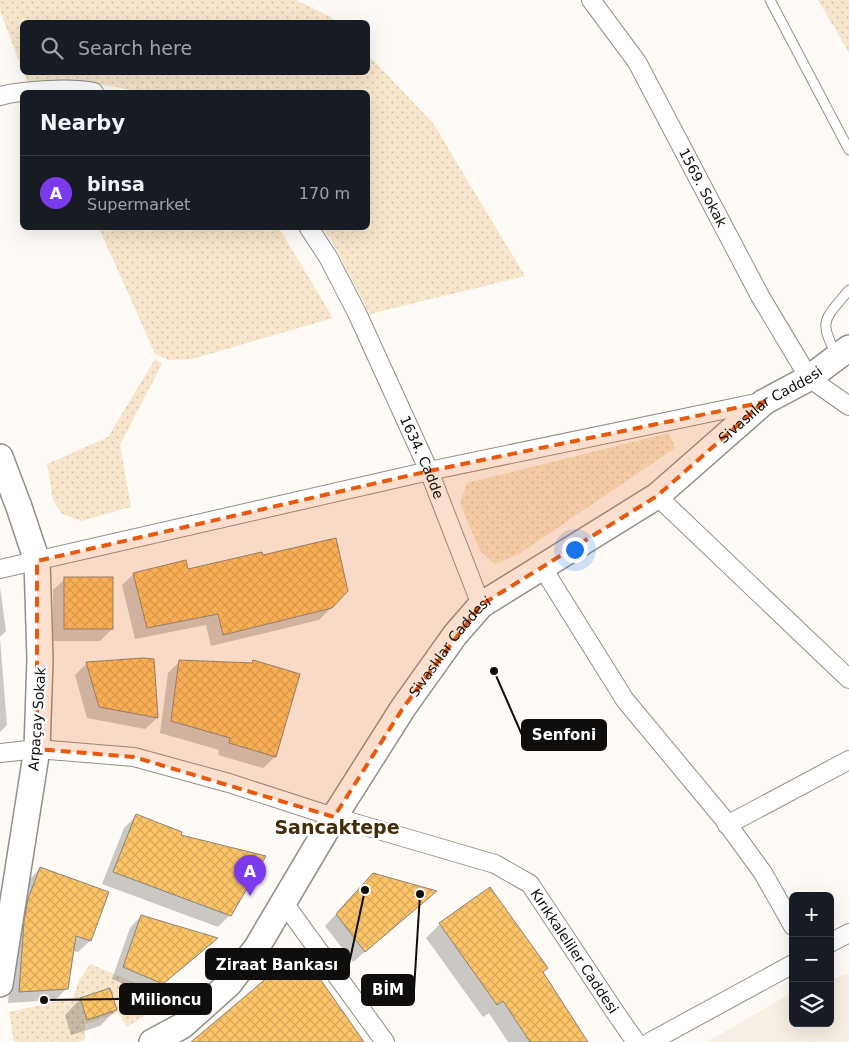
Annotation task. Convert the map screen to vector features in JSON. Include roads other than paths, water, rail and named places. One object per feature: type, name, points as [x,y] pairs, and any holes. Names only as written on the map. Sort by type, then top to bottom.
[{"type":"main road","name":"Sivaslılar Caddesi","points":[[152,1042],[182,1026],[230,984],[257,947],[334,818],[403,708],[456,635],[482,605],[657,496],[764,402],[809,378],[843,352]]},
{"type":"main road","name":"Arpaçay Sokak","points":[[0,457],[20,507],[38,561],[40,659],[38,749],[0,984]]},
{"type":"street","name":"1569. Sokak","points":[[591,0],[637,62],[760,296],[809,378]]},
{"type":"street","points":[[59,90],[86,90]]},
{"type":"street","points":[[0,96],[20,92]]},
{"type":"street","name":"1634. Cadde","points":[[310,230],[328,256],[357,313],[428,470],[482,605]]},
{"type":"street","points":[[809,378],[849,406]]},
{"type":"street","points":[[0,568],[38,561],[428,470],[764,402]]},
{"type":"street","points":[[657,496],[849,679]]},
{"type":"street","points":[[542,567],[625,700],[727,824],[762,873],[789,919]]},
{"type":"street","name":"Kırıkkaleliler Caddesi","points":[[0,752],[38,749],[134,757],[229,782],[334,818],[495,864],[530,884],[636,1042]]},
{"type":"street","points":[[727,824],[849,760]]},
{"type":"street","points":[[284,903],[385,1042]]},
{"type":"street","points":[[834,941],[849,933]]},
{"type":"street","points":[[650,1042],[789,966]]},
{"type":"lane","points":[[770,0],[849,150]]},
{"type":"lane","points":[[843,352],[826,336],[825,324],[828,316],[849,290]]},
{"type":"place","name":"Senfoni","points":[[494,671]]},
{"type":"place","name":"Ziraat Bankası","points":[[365,890]]},
{"type":"place","name":"BİM","points":[[420,894]]},
{"type":"place","name":"binsa","points":[[250,896]]},
{"type":"place","name":"Milioncu","points":[[44,1000]]},
{"type":"district","name":"Sancaktepe","points":[[337,827]]}]
